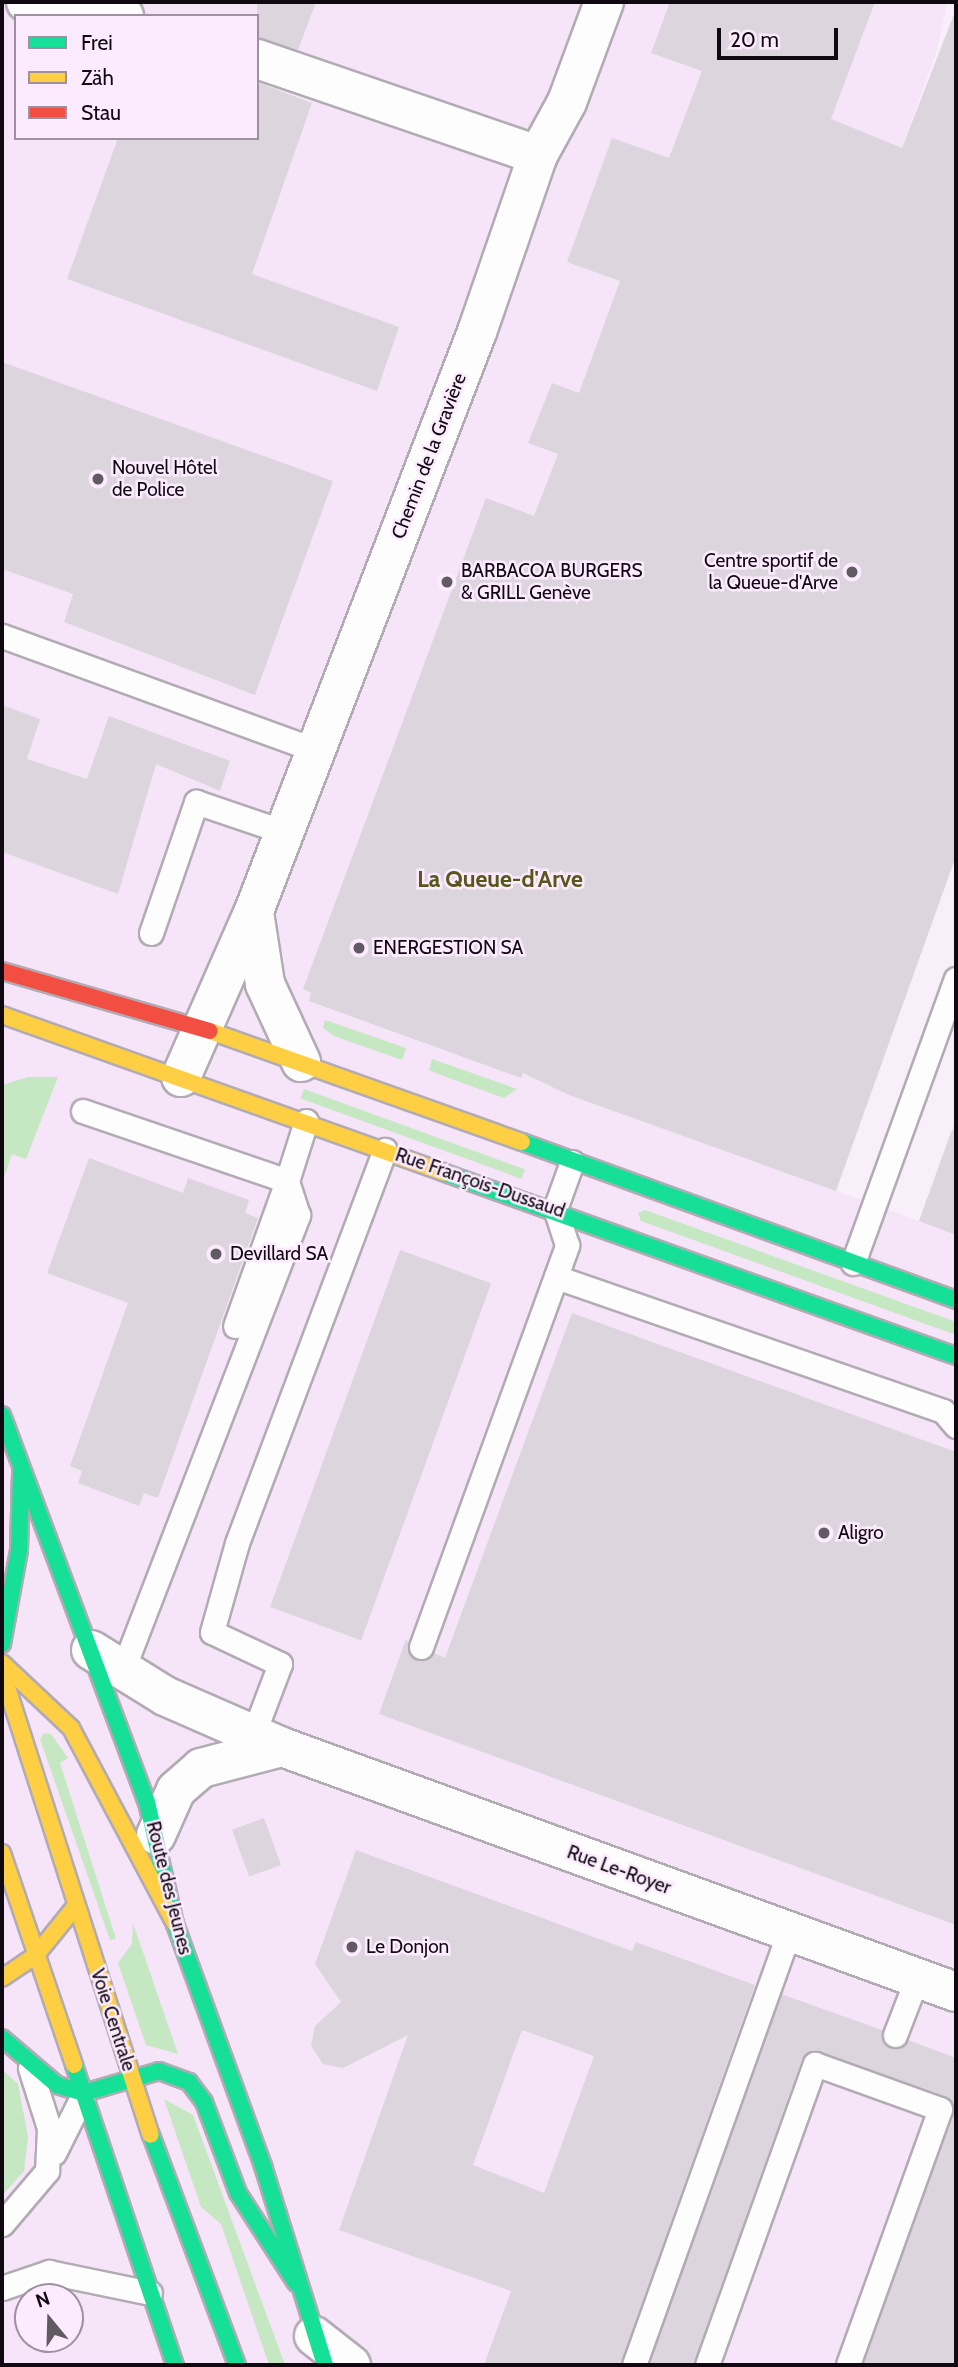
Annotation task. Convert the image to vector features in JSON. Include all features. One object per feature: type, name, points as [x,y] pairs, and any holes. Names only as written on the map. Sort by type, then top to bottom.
[{"type":"main road","points":[[2,962],[41,981]]},
{"type":"main road","points":[[2,971],[202,1029],[301,1062],[956,1300]]},
{"type":"main road","name":"Rue François-Dussaud","points":[[4,1018],[181,1077],[555,1209],[956,1356]]},
{"type":"main road","name":"Route des Jeunes","points":[[2,1415],[21,1472],[91,1650],[156,1835],[175,1924],[263,2166],[296,2283],[319,2351]]},
{"type":"main road","points":[[2,1644],[19,1550],[21,1472]]},
{"type":"main road","points":[[2,1663],[71,1728],[175,1924]]},
{"type":"main road","name":"Voie Centrale","points":[[2,1672],[74,1908],[236,2365]]},
{"type":"main road","points":[[2,1853],[175,2365]]},
{"type":"main road","points":[[2,1978],[36,1955],[74,1908]]},
{"type":"main road","points":[[9,2043],[57,2085],[84,2093],[132,2075],[176,2075],[197,2092],[238,2193],[296,2283]]},
{"type":"street","points":[[26,2],[110,14]]},
{"type":"street","name":"Chemin de la Gravière","points":[[181,1077],[254,911],[477,332],[538,155],[567,102],[604,2]]},
{"type":"street","points":[[259,60],[538,155]]},
{"type":"street","name":"Chemin de la Gravière","points":[[254,911],[265,984],[301,1062]]},
{"type":"street","name":"Rue Le-Royer","points":[[91,1650],[165,1696],[267,1741],[956,1992]]},
{"type":"street","points":[[156,1835],[176,1790],[201,1768],[267,1741]]},
{"type":"street","points":[[319,2351],[351,2365]]},
{"type":"lane","points":[[7,642],[316,750]]},
{"type":"lane","points":[[151,933],[196,802],[284,832]]},
{"type":"lane","points":[[853,1263],[956,979]]},
{"type":"lane","points":[[83,1111],[287,1181]]},
{"type":"lane","points":[[235,1326],[306,1121]]},
{"type":"lane","points":[[267,1741],[280,1664],[212,1632],[237,1543],[385,1150]]},
{"type":"lane","points":[[421,1647],[567,1245],[555,1209],[572,1162]]},
{"type":"lane","points":[[123,1669],[298,1215],[287,1181]]},
{"type":"lane","points":[[556,1278],[943,1411],[956,1426]]},
{"type":"lane","points":[[634,2365],[789,1931]]},
{"type":"lane","points":[[895,2035],[917,1978]]},
{"type":"lane","points":[[9,2043],[41,2095],[49,2128],[47,2171]]},
{"type":"lane","points":[[707,2365],[814,2064],[940,2109],[848,2365]]},
{"type":"lane","points":[[2,2224],[47,2171],[65,2122],[84,2093]]},
{"type":"lane","points":[[2,2288],[49,2272],[150,2293]]},
{"type":"shaded area","points":[[2,2],[948,2],[936,53],[560,1090],[919,1221],[956,1118],[956,2365],[2,2365],[2,2196],[24,2171],[2,2069]]},
{"type":"green space","points":[[325,1020],[406,1048],[402,1060],[334,1036],[323,1028]]},
{"type":"green space","points":[[432,1059],[517,1089],[504,1098],[429,1070]]},
{"type":"green space","points":[[28,1077],[58,1077],[26,1159],[12,1154],[2,1183],[2,1085]]},
{"type":"green space","points":[[304,1089],[525,1169],[521,1179],[301,1098]]},
{"type":"green space","points":[[645,1210],[956,1322],[956,1335],[641,1221],[638,1213]]},
{"type":"green space","points":[[44,1733],[51,1734],[68,1758],[60,1763],[116,1939],[110,1940],[40,1739]]},
{"type":"green space","points":[[133,1923],[178,2054],[146,2045],[118,1963],[132,1944]]},
{"type":"green space","points":[[2,2069],[18,2084],[28,2137],[24,2171],[2,2196]]},
{"type":"green space","points":[[164,2099],[193,2115],[285,2365],[269,2365],[221,2224],[201,2207]]},
{"type":"building","points":[[257,2],[316,2],[298,50],[259,39]]},
{"type":"building","points":[[670,2],[875,2],[831,119],[902,148],[956,9],[956,856],[836,1191],[569,1095],[523,1073],[521,1078],[309,1001],[311,993],[303,989],[486,498],[534,516],[558,454],[528,443],[552,383],[579,393],[620,281],[567,262],[612,138],[669,158],[702,71],[651,53]]},
{"type":"building","points":[[259,83],[312,103],[252,274],[399,327],[377,391],[67,279],[117,140],[259,140]]},
{"type":"building","points":[[2,362],[333,481],[255,695],[64,622],[73,594],[2,569]]},
{"type":"building","points":[[2,705],[40,719],[27,759],[87,779],[109,716],[230,761],[220,791],[156,764],[118,894],[2,852]]},
{"type":"building","points":[[952,1130],[956,1131],[956,1235],[919,1221]]},
{"type":"building","points":[[89,1158],[183,1193],[188,1178],[249,1200],[245,1213],[258,1218],[158,1498],[144,1493],[139,1506],[78,1483],[82,1471],[70,1466],[128,1303],[47,1273]]},
{"type":"building","points":[[400,1250],[491,1283],[361,1640],[270,1607]]},
{"type":"building","points":[[572,1313],[956,1452],[956,1925],[379,1714],[406,1639],[416,1660],[434,1653],[445,1658]]},
{"type":"building","points":[[264,1818],[281,1865],[249,1877],[232,1830]]},
{"type":"building","points":[[356,1850],[632,1951],[636,1942],[755,1985],[620,2365],[484,2365],[511,2291],[339,2230],[408,2035],[343,2068],[323,2064],[311,2046],[315,2026],[341,2002],[315,1964]],"holes":[[[522,2030],[594,2056],[544,2193],[473,2165]]]},
{"type":"building","points":[[781,1994],[882,2030],[891,2048],[908,2040],[956,2058],[956,2365],[863,2365],[954,2106],[945,2096],[813,2050],[802,2059],[693,2365],[649,2365]]},
{"type":"traffic: fast","points":[[522,1142],[956,1300]]},
{"type":"traffic: fast","points":[[445,1173],[956,1356]]},
{"type":"traffic: fast","points":[[2,1415],[147,1802],[175,1924],[263,2166],[325,2365]]},
{"type":"traffic: fast","points":[[2,1644],[19,1550],[21,1472]]},
{"type":"traffic: fast","points":[[2,2038],[57,2085],[84,2093],[159,2071],[189,2082],[204,2102],[238,2193],[296,2283]]},
{"type":"traffic: fast","points":[[74,2065],[175,2365]]},
{"type":"traffic: fast","points":[[151,2135],[237,2365]]},
{"type":"traffic: slow","points":[[2,1015],[445,1173]]},
{"type":"traffic: slow","points":[[210,1031],[522,1142]]},
{"type":"traffic: slow","points":[[2,1663],[71,1728],[175,1924]]},
{"type":"traffic: slow","points":[[2,1672],[151,2135]]},
{"type":"traffic: slow","points":[[2,1853],[74,2065]]},
{"type":"traffic: slow","points":[[2,1978],[36,1955],[74,1908]]},
{"type":"traffic: jam","points":[[2,971],[210,1031]]},
{"type":"place","name":"Nouvel Hôtel de Police","points":[[98,479]]},
{"type":"place","name":"Centre sportif de la Queue-d'Arve","points":[[852,572]]},
{"type":"place","name":"BARBACOA BURGERS & GRILL Genève","points":[[447,582]]},
{"type":"place","name":"ENERGESTION SA","points":[[359,948]]},
{"type":"place","name":"Devillard SA","points":[[216,1254]]},
{"type":"place","name":"Aligro","points":[[824,1533]]},
{"type":"place","name":"Le Donjon","points":[[352,1947]]},
{"type":"district","name":"La Queue-d'Arve","points":[[500,879]]}]
